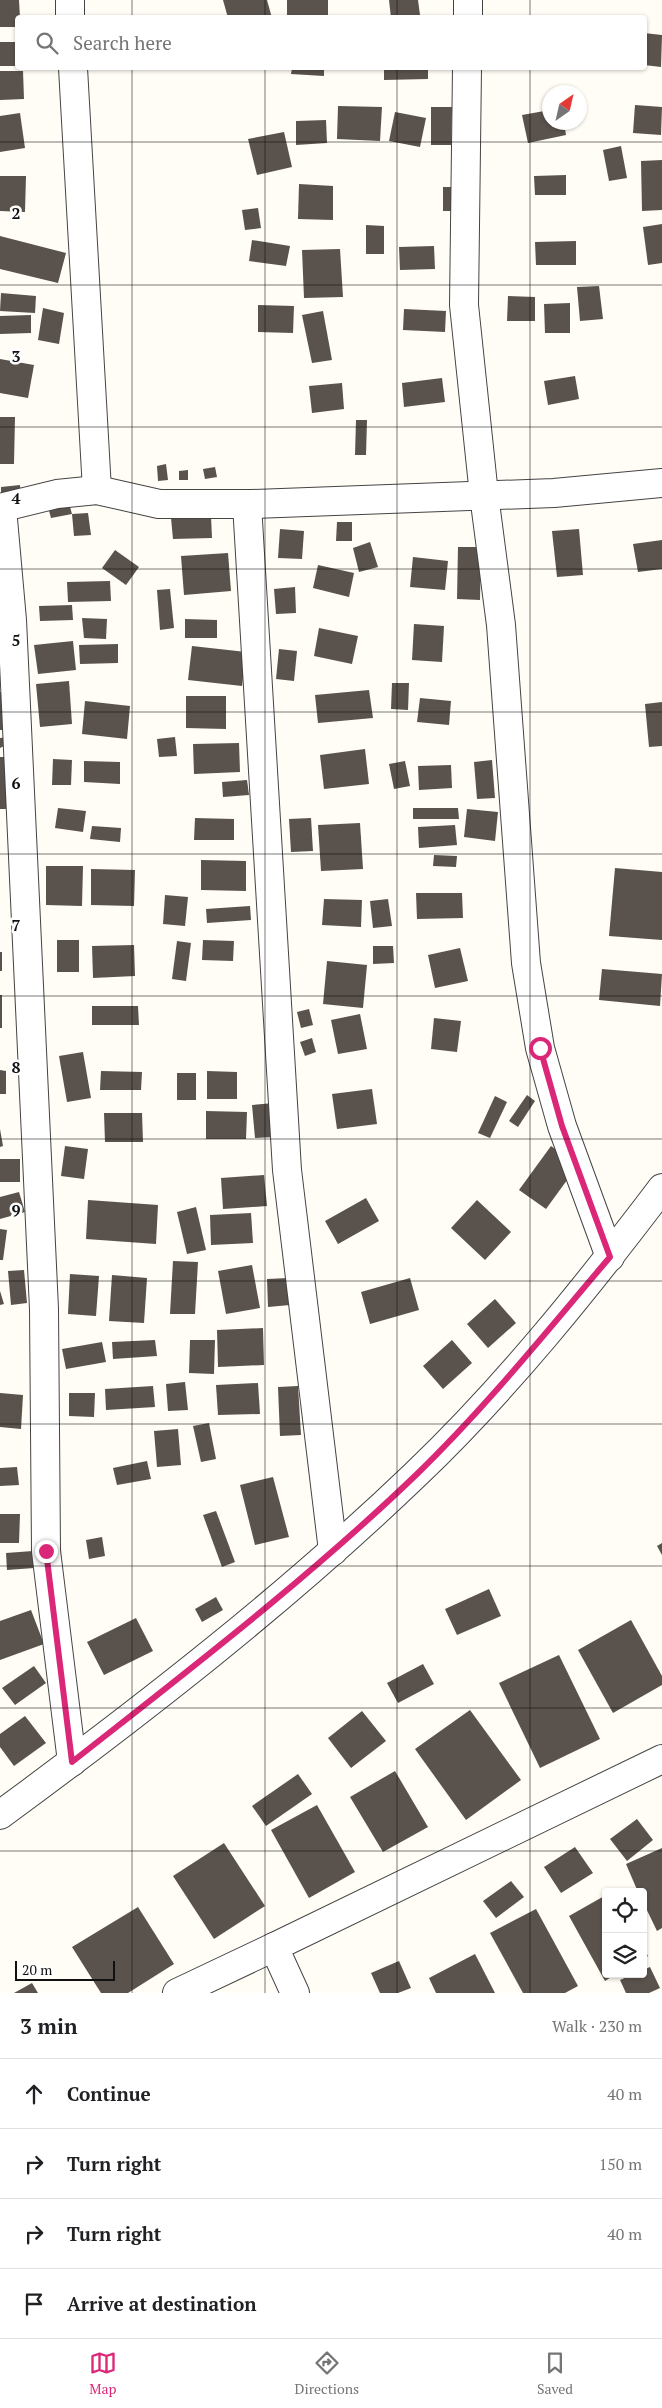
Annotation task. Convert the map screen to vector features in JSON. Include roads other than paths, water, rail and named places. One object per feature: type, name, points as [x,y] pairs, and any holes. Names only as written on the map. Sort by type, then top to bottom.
[{"type":"street","points":[[70,0],[70,15]]},
{"type":"street","points":[[468,0],[468,15]]},
{"type":"street","points":[[73,70],[97,490]]},
{"type":"street","points":[[467,70],[464,305],[484,495],[501,625],[527,972],[540,1048],[557,1108],[610,1257]]},
{"type":"street","points":[[72,1762],[46,1551],[44,1309],[12,620],[1,508],[56,494],[97,490],[159,504],[247,504],[554,492],[662,483]]},
{"type":"street","points":[[247,504],[287,1170],[334,1551]]},
{"type":"street","points":[[0,1815],[72,1762],[216,1648],[334,1551],[456,1434],[610,1257],[662,1188]]},
{"type":"street","points":[[177,1993],[662,1759]]},
{"type":"street","points":[[274,1947],[295,1993]]}]
